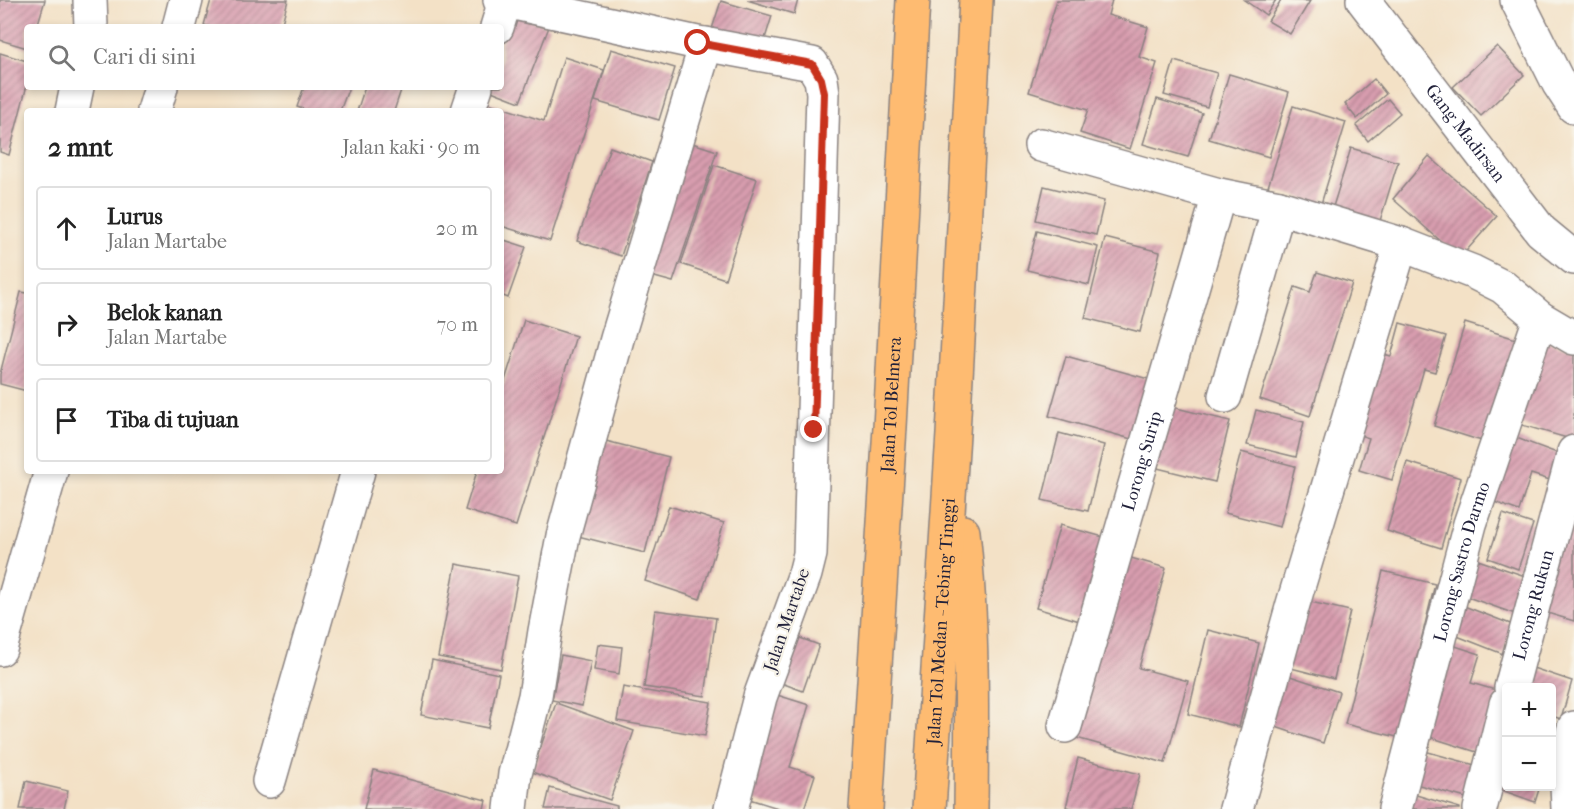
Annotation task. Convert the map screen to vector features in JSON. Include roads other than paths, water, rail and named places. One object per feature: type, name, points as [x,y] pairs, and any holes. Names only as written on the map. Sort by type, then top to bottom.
[{"type":"highway","name":"Jalan Tol Belmera","points":[[866,809],[891,416],[913,0]]},
{"type":"highway","points":[[971,809],[973,682],[970,609],[953,434],[975,0]]},
{"type":"highway","name":"Jalan Tol Medan - Tebing Tinggi","points":[[929,809],[953,434]]},
{"type":"street","points":[[90,0],[91,24]]},
{"type":"street","points":[[179,24],[186,0]]},
{"type":"street","name":"Gang Madirsan","points":[[1364,0],[1541,231],[1574,258]]},
{"type":"street","points":[[1516,0],[1559,84],[1574,107]]},
{"type":"street","name":"Jalan Martabe","points":[[501,10],[812,64],[821,79],[824,93],[810,554],[805,574],[760,697],[731,809]]},
{"type":"street","points":[[511,809],[515,774],[535,696],[563,536],[616,339],[706,44]]},
{"type":"street","points":[[73,108],[77,90]]},
{"type":"street","points":[[155,108],[160,90]]},
{"type":"street","points":[[469,108],[475,90]]},
{"type":"street","points":[[1041,145],[1219,195],[1279,207],[1401,244],[1473,272],[1503,287],[1540,318],[1574,338]]},
{"type":"street","name":"Lorong Surip","points":[[1065,726],[1219,195]]},
{"type":"street","points":[[1225,396],[1279,207]]},
{"type":"street","points":[[1236,809],[1293,604],[1401,244]]},
{"type":"street","name":"Lorong Sastro Darmo","points":[[1395,809],[1470,524],[1540,318]]},
{"type":"street","name":"Lorong Rukun","points":[[1512,683],[1574,452]]},
{"type":"street","points":[[0,649],[50,474]]},
{"type":"street","points":[[269,781],[357,474]]},
{"type":"street","points":[[1480,809],[1502,720]]},
{"type":"street","points":[[1568,809],[1566,757],[1574,728]]}]
